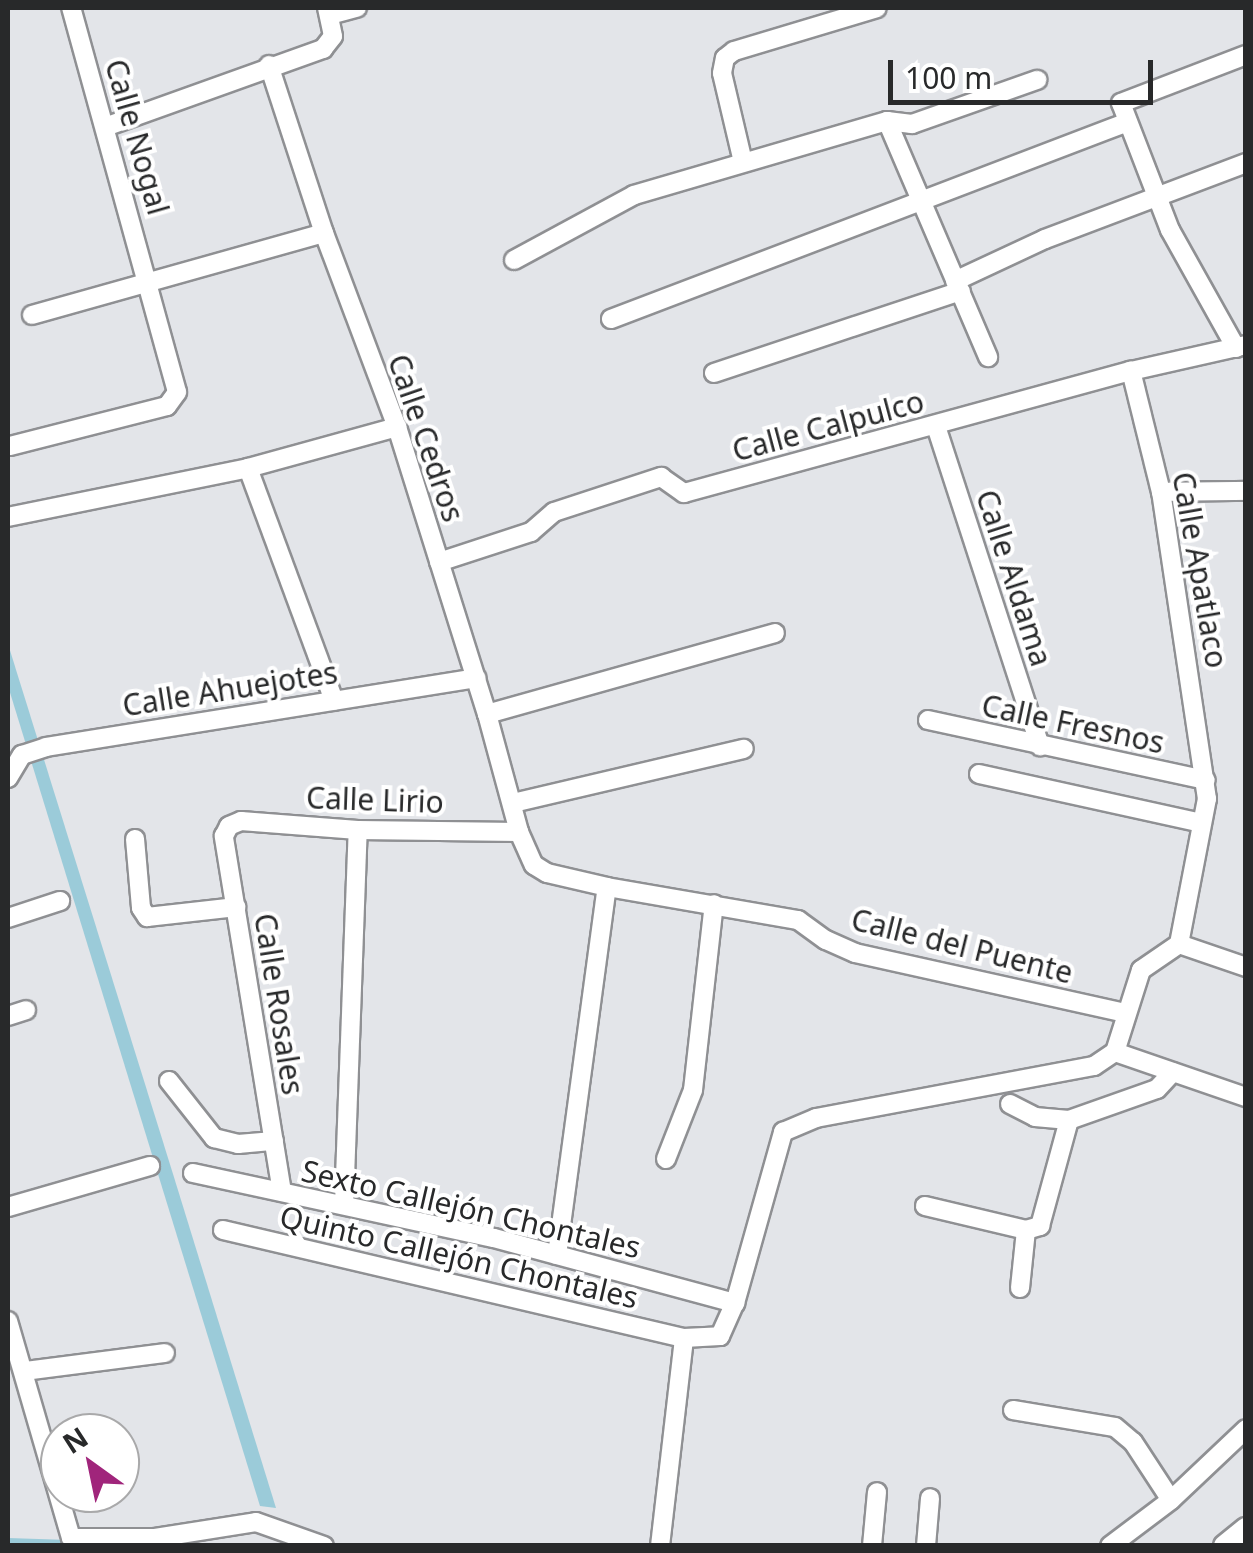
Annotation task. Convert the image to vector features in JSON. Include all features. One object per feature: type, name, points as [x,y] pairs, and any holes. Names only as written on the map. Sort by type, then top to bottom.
[{"type":"main road","points":[[1225,1546],[1246,1529]]},
{"type":"street","name":"Calle Nogal","points":[[10,446],[167,406],[178,392],[72,8]]},
{"type":"street","points":[[105,126],[323,49],[333,36],[328,11],[357,8]]},
{"type":"street","points":[[743,162],[722,73],[724,58],[734,50],[877,8]]},
{"type":"street","points":[[1241,346],[1170,230],[1120,103],[1246,55]]},
{"type":"street","name":"Calle Cedros","points":[[269,66],[324,233],[397,427],[487,714],[519,832]]},
{"type":"street","points":[[514,260],[634,195],[887,121],[912,124],[1038,80]]},
{"type":"street","points":[[887,121],[988,358]]},
{"type":"street","points":[[611,319],[1128,122]]},
{"type":"street","points":[[714,373],[958,286],[1005,256],[1246,163]]},
{"type":"street","points":[[32,315],[324,233]]},
{"type":"street","name":"Calle Calpulco","points":[[439,562],[531,532],[554,512],[661,478],[684,493],[1131,371],[1241,346]]},
{"type":"street","name":"Calle Apatlaco","points":[[1131,371],[1161,492],[1206,780],[1179,944]]},
{"type":"street","name":"Calle Aldama","points":[[936,426],[1040,747]]},
{"type":"street","points":[[8,517],[248,468],[397,427]]},
{"type":"street","points":[[248,468],[334,701]]},
{"type":"street","points":[[1161,492],[1246,491]]},
{"type":"street","points":[[487,714],[775,633]]},
{"type":"street","name":"Calle Ahuejotes","points":[[8,778],[22,755],[46,746],[476,678]]},
{"type":"street","name":"Calle Fresnos","points":[[928,720],[1206,780]]},
{"type":"street","points":[[513,803],[744,749]]},
{"type":"street","points":[[979,774],[1202,822]]},
{"type":"street","name":"Calle Lirio","points":[[229,826],[241,821],[358,830],[519,832]]},
{"type":"street","name":"Calle Rosales","points":[[229,826],[224,836],[282,1192]]},
{"type":"street","points":[[344,1205],[358,830]]},
{"type":"street","name":"Calle del Puente","points":[[519,832],[534,865],[547,873],[798,920],[826,940],[868,956],[1126,1013]]},
{"type":"street","points":[[135,838],[141,908],[146,917],[236,907]]},
{"type":"street","points":[[557,1255],[606,886]]},
{"type":"street","points":[[8,918],[60,901]]},
{"type":"street","points":[[666,1158],[693,1090],[714,904]]},
{"type":"street","points":[[735,1303],[783,1132],[797,1122],[1094,1066],[1115,1052],[1141,970],[1179,944],[1246,966]]},
{"type":"street","points":[[8,1016],[26,1010]]},
{"type":"street","points":[[1115,1052],[1246,1097]]},
{"type":"street","points":[[1010,1104],[1035,1117],[1069,1120],[1158,1089],[1172,1072]]},
{"type":"street","points":[[170,1081],[214,1138],[238,1144],[274,1140]]},
{"type":"street","points":[[924,1206],[1026,1230],[1040,1226],[1069,1120]]},
{"type":"street","points":[[8,1207],[150,1166]]},
{"type":"street","name":"Sexto Callejón Chontales","points":[[193,1173],[557,1255],[735,1303]]},
{"type":"street","name":"Quinto Callejón Chontales","points":[[223,1230],[684,1338],[720,1336],[735,1303]]},
{"type":"street","points":[[1020,1288],[1026,1230]]},
{"type":"street","points":[[8,1321],[71,1538],[155,1538],[256,1522],[324,1546]]},
{"type":"street","points":[[660,1546],[684,1338]]},
{"type":"street","points":[[25,1372],[165,1353]]},
{"type":"street","points":[[1012,1410],[1115,1427],[1133,1442],[1171,1500]]},
{"type":"street","points":[[1110,1546],[1171,1500],[1246,1429]]},
{"type":"street","points":[[872,1546],[877,1492]]},
{"type":"street","points":[[926,1546],[930,1498]]},
{"type":"water","points":[[8,644],[276,1508],[260,1506],[8,686]]},
{"type":"water","points":[[8,1538],[191,1544],[197,1545],[8,1546]]}]
